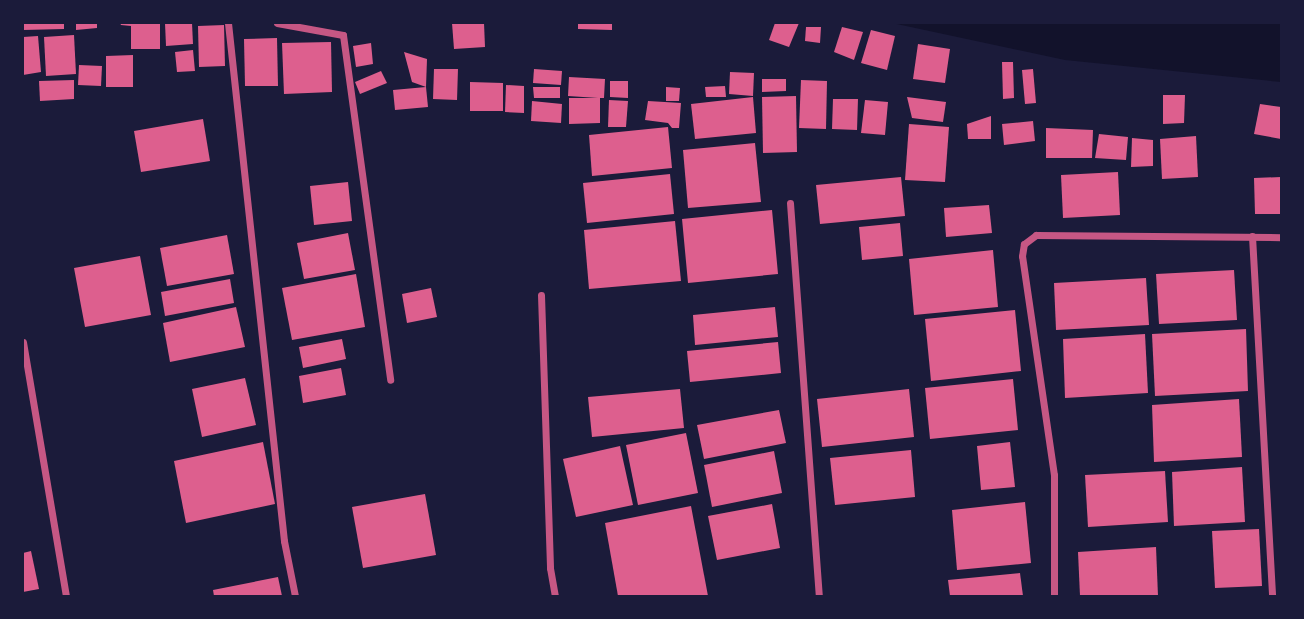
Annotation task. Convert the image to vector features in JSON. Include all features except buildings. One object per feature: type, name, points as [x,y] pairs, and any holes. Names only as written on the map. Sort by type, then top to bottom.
[{"type":"street","points":[[228,23],[284,541],[295,596]]},
{"type":"street","points":[[276,23],[342,35],[390,380]]},
{"type":"street","points":[[790,203],[819,596]]},
{"type":"street","points":[[1054,596],[1054,475],[1022,256],[1024,244],[1035,235],[1281,237]]},
{"type":"street","points":[[1252,236],[1272,596]]},
{"type":"street","points":[[541,295],[550,568],[555,596]]},
{"type":"street","points":[[23,342],[66,596]]},
{"type":"shaded area","points":[[892,23],[1281,23],[1281,82],[1065,60]]}]
